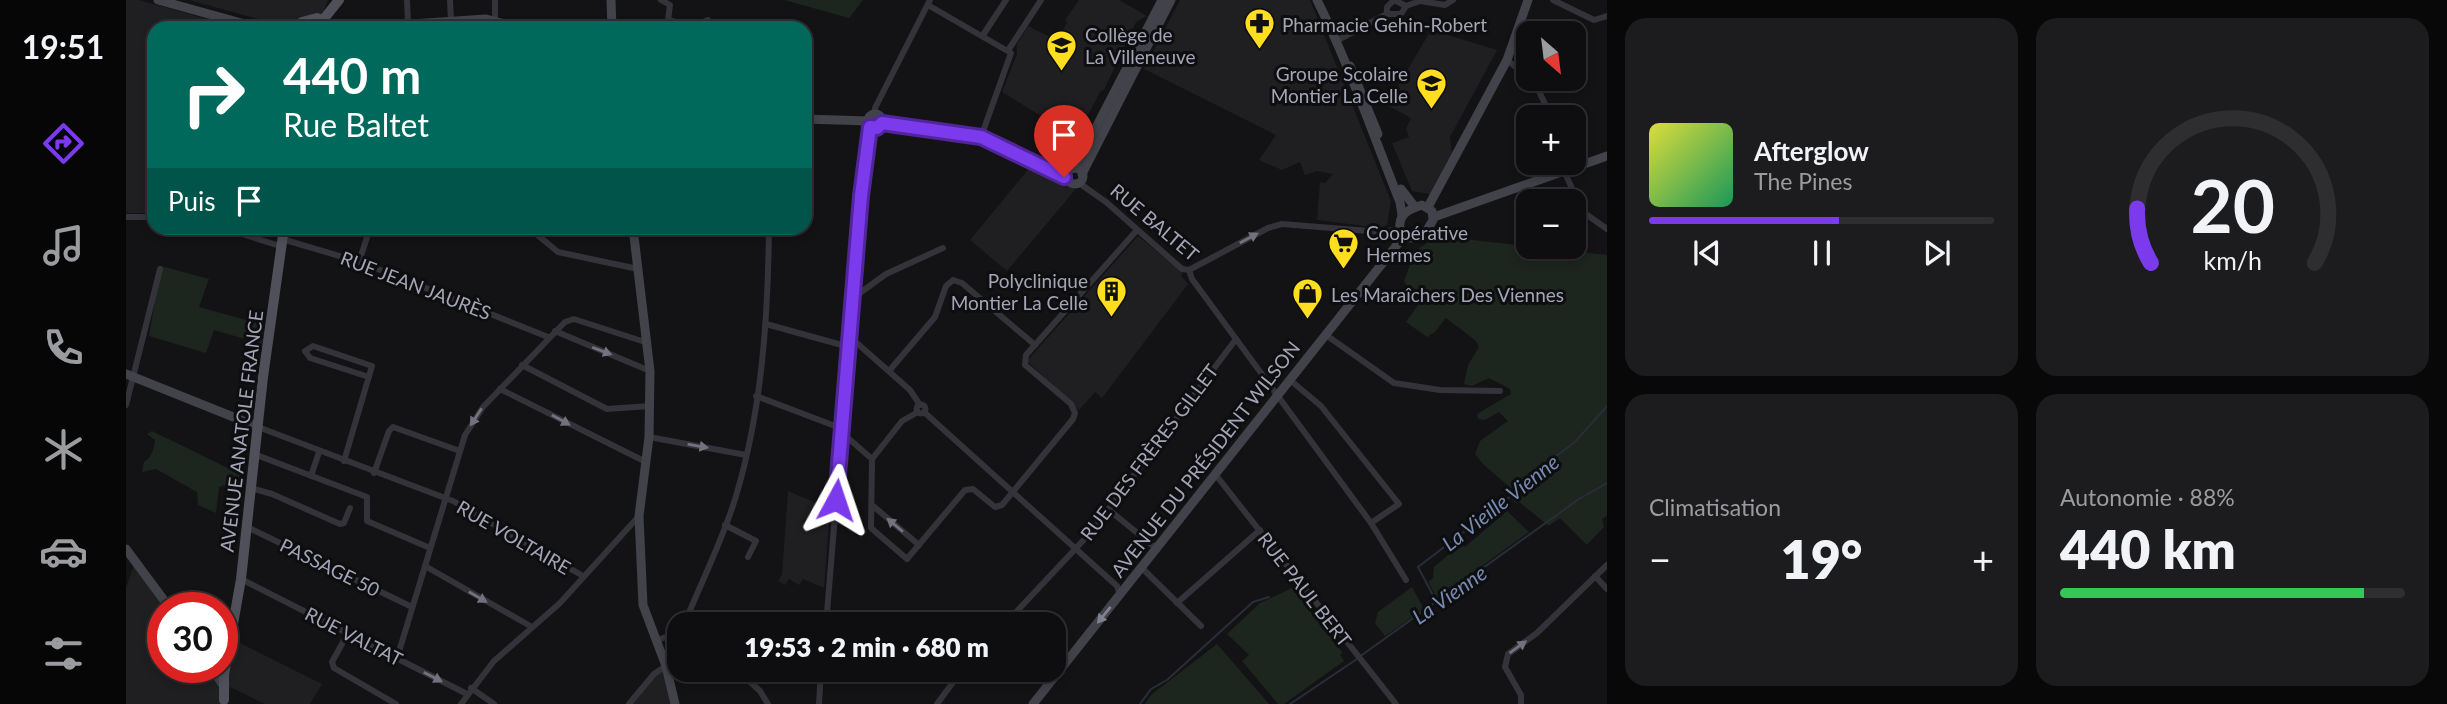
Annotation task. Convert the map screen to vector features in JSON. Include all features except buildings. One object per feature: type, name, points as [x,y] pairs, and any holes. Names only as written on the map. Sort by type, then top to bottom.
[{"type":"main road","points":[[327,21],[339,0]]},
{"type":"main road","name":"AVENUE ANATOLE FRANCE","points":[[238,599],[283,235]]},
{"type":"main road","name":"AVENUE ANATOLE FRANCE","points":[[223,702],[225,683]]},
{"type":"street","points":[[158,0],[234,21]]},
{"type":"street","points":[[407,0],[408,21]]},
{"type":"street","points":[[450,0],[451,21]]},
{"type":"street","points":[[495,0],[495,21]]},
{"type":"street","points":[[611,0],[612,21]]},
{"type":"street","points":[[661,0],[670,5],[667,21]]},
{"type":"street","points":[[983,35],[1006,0]]},
{"type":"street","points":[[981,137],[1010,58],[1009,49],[1041,0]]},
{"type":"street","points":[[1079,175],[1162,0]]},
{"type":"street","points":[[1079,175],[1171,0]]},
{"type":"street","points":[[1317,0],[1363,92],[1405,197],[1415,207]]},
{"type":"street","points":[[1325,0],[1344,66],[1400,202],[1402,232]]},
{"type":"street","points":[[1387,14],[1387,7],[1394,0],[1406,6]]},
{"type":"street","points":[[1338,40],[1387,14],[1401,14],[1406,6],[1420,1],[1445,5],[1453,0]]},
{"type":"street","points":[[1428,207],[1507,60],[1528,0]]},
{"type":"street","points":[[1553,0],[1594,20],[1607,16]]},
{"type":"street","points":[[827,612],[865,159],[872,118],[929,2],[1009,49]]},
{"type":"street","points":[[1507,60],[1516,68]]},
{"type":"street","points":[[872,118],[877,128],[882,123],[981,137],[1058,176],[1067,177],[1070,170],[1079,175]]},
{"type":"street","points":[[812,121],[872,118]]},
{"type":"street","points":[[1586,164],[1607,156]]},
{"type":"street","name":"RUE BALTET","points":[[1079,175],[1182,269],[1189,270],[1236,339],[1371,523],[1406,580]]},
{"type":"street","points":[[1189,270],[1268,228],[1282,224],[1402,232],[1412,239],[1423,237],[1434,217],[1554,175]]},
{"type":"street","points":[[1402,215],[1415,207],[1428,207]]},
{"type":"street","points":[[1428,207],[1434,217]]},
{"type":"street","points":[[1586,214],[1607,229]]},
{"type":"street","points":[[126,217],[147,217]]},
{"type":"street","points":[[921,410],[902,421],[872,459],[871,528],[907,559],[965,491],[973,489],[995,507],[1002,505],[1075,413],[1071,404],[1025,365],[1026,355],[1137,230]]},
{"type":"street","name":"AVENUE DU PRÉSIDENT WILSON","points":[[1032,704],[1326,335],[1402,232]]},
{"type":"street","name":"RUE JEAN JAURÈS","points":[[250,235],[359,262],[548,337]]},
{"type":"street","points":[[359,262],[368,235]]},
{"type":"street","points":[[537,235],[558,253],[638,269]]},
{"type":"street","points":[[634,235],[650,372],[649,437],[639,516],[643,605],[666,666],[675,704]]},
{"type":"street","points":[[689,612],[725,525],[746,455],[766,324],[769,235]]},
{"type":"street","points":[[853,298],[886,274],[943,248]]},
{"type":"street","points":[[126,405],[130,376],[160,269]]},
{"type":"street","points":[[890,371],[935,317],[946,286],[953,280],[962,283],[1035,345]]},
{"type":"street","points":[[397,658],[460,451],[473,421],[499,389],[565,322],[575,319],[648,343]]},
{"type":"street","points":[[766,324],[849,347]]},
{"type":"street","points":[[555,331],[650,372]]},
{"type":"street","points":[[1326,335],[1394,383],[1440,390],[1500,391]]},
{"type":"street","points":[[850,337],[910,390],[921,410],[1014,490],[1121,589]]},
{"type":"street","name":"RUE DES FRÈRES GILLET","points":[[1016,612],[1109,510],[1236,339]]},
{"type":"street","points":[[344,461],[369,377],[372,366],[313,346],[305,351],[310,358],[369,377]]},
{"type":"street","points":[[522,365],[607,409],[649,406]]},
{"type":"street","points":[[130,376],[258,427]]},
{"type":"street","points":[[1290,380],[1321,406],[1399,504],[1371,523]]},
{"type":"street","points":[[499,389],[646,462]]},
{"type":"street","points":[[756,396],[843,429]]},
{"type":"street","name":"RUE VOLTAIRE","points":[[258,427],[445,499],[583,576]]},
{"type":"street","points":[[374,473],[389,431],[393,427],[460,451]]},
{"type":"street","points":[[649,437],[746,455]]},
{"type":"street","points":[[842,437],[848,438],[872,459]]},
{"type":"street","points":[[311,476],[319,452]]},
{"type":"street","points":[[254,454],[368,497],[367,521],[430,548]]},
{"type":"street","name":"RUE PAUL BERT","points":[[1215,474],[1396,704]]},
{"type":"street","points":[[251,488],[272,494],[340,524],[344,523],[350,508]]},
{"type":"street","points":[[872,505],[919,545]]},
{"type":"street","points":[[1109,510],[1157,549]]},
{"type":"street","points":[[461,704],[494,661],[560,603],[639,516]]},
{"type":"street","points":[[725,525],[756,541],[748,557]]},
{"type":"street","name":"PASSAGE 50","points":[[247,527],[412,607]]},
{"type":"street","points":[[1177,603],[1260,530]]},
{"type":"street","points":[[126,549],[158,592]]},
{"type":"street","points":[[1521,704],[1521,695],[1504,661],[1508,654],[1555,617],[1607,565]]},
{"type":"street","points":[[425,566],[532,627]]},
{"type":"street","points":[[1141,567],[1201,626]]},
{"type":"street","points":[[1595,576],[1607,589]]},
{"type":"street","name":"RUE VALTAT","points":[[241,579],[494,704]]},
{"type":"street","points":[[348,633],[332,662],[334,668],[396,704]]},
{"type":"street","points":[[653,636],[660,639],[667,638]]},
{"type":"street","points":[[629,704],[654,674],[666,666]]},
{"type":"street","points":[[750,682],[768,704]]},
{"type":"street","points":[[819,704],[820,682]]},
{"type":"street","points":[[937,704],[953,682]]},
{"type":"shaded area","points":[[126,0],[139,0],[214,21],[147,21],[147,213],[126,213]]},
{"type":"shaded area","points":[[189,0],[328,0],[320,21],[266,21]]},
{"type":"shaded area","points":[[784,0],[863,0],[849,18]]},
{"type":"shaded area","name":"Collège de La Villeneuve","points":[[1079,0],[1119,0],[1147,16],[1136,22],[1104,90],[1100,92],[1079,132],[1080,140],[1002,92],[1017,54],[1017,44],[1028,26],[1058,41],[1067,22],[1065,20]]},
{"type":"shaded area","points":[[1180,0],[1310,0],[1391,201],[1387,225],[1380,228],[1317,220],[1320,182],[1325,183],[1333,174],[1317,171],[1305,175],[1300,162],[1282,170],[1259,160],[1276,135],[1144,69]]},
{"type":"shaded area","name":"Groupe Scolaire Montier La Celle","points":[[1431,30],[1497,50],[1450,137],[1452,152],[1430,194],[1412,191],[1392,143],[1409,137],[1406,129],[1411,118],[1387,105]]},
{"type":"shaded area","points":[[1031,166],[1075,190],[1007,271],[970,240]]},
{"type":"shaded area","points":[[1138,236],[1183,273],[1181,276],[1188,284],[1102,398],[1095,392],[1079,410],[1027,361]]},
{"type":"shaded area","points":[[1437,236],[1516,245],[1516,259],[1586,259],[1586,253],[1607,255],[1607,516],[1602,519],[1604,527],[1587,545],[1560,518],[1549,526],[1519,502],[1515,503],[1511,498],[1515,492],[1475,454],[1480,441],[1508,421],[1499,412],[1485,420],[1478,419],[1477,414],[1511,394],[1510,389],[1489,378],[1472,386],[1464,384],[1468,365],[1479,347],[1476,341],[1446,318],[1435,332],[1427,337],[1406,322],[1420,302],[1404,281],[1415,251]]},
{"type":"shaded area","points":[[161,266],[209,279],[199,307],[264,325],[262,344],[214,330],[206,353],[149,336]]},
{"type":"shaded area","points":[[152,431],[242,475],[244,479],[219,487],[216,513],[198,505],[197,492],[156,469],[142,472],[144,462],[154,447],[155,440],[147,434]]},
{"type":"shaded area","points":[[788,491],[830,509],[824,588],[803,579],[799,585],[789,579],[785,585],[778,581],[782,575]]},
{"type":"shaded area","points":[[1507,511],[1529,532],[1437,598],[1428,582],[1433,578],[1434,567],[1460,545],[1465,547]]},
{"type":"shaded area","points":[[135,562],[158,592],[147,592],[147,683],[238,683],[238,642],[322,684],[310,704],[265,704],[230,687],[227,704],[126,704],[126,588]]},
{"type":"shaded area","points":[[1412,587],[1424,609],[1385,636],[1375,623],[1378,612]]},
{"type":"shaded area","points":[[1292,588],[1343,653],[1340,655],[1344,661],[1284,704],[1278,704],[1242,661],[1249,655],[1227,634],[1260,603]]},
{"type":"shaded area","points":[[1217,644],[1269,704],[1145,704],[1151,695]]},
{"type":"shaded area","points":[[663,663],[674,704],[630,704]]},
{"type":"waterway","name":"La Vieille Vienne","points":[[1436,601],[1418,567],[1524,486],[1544,465],[1575,442],[1607,406]]},
{"type":"waterway","name":"La Vienne","points":[[1362,655],[1579,499],[1607,483]]},
{"type":"waterway","points":[[1140,704],[1151,689],[1167,680],[1253,602],[1269,597]]},
{"type":"waterway","name":"La Vienne","points":[[1290,704],[1357,659]]},
{"type":"place","name":"Pharmacie Gehin-Robert","points":[[1259,51]]},
{"type":"place","name":"Collège de La Villeneuve","points":[[1062,72]]},
{"type":"place","name":"Groupe Scolaire Montier La Celle","points":[[1431,111]]},
{"type":"place","name":"Coopérative Hermes","points":[[1343,270]]},
{"type":"place","name":"Polyclinique Montier La Celle","points":[[1111,318]]},
{"type":"place","name":"Les Maraîchers Des Viennes","points":[[1308,321]]},
{"type":"route","points":[[836,500],[861,196],[870,127],[877,128],[882,123],[981,137],[1064,177]]}]
